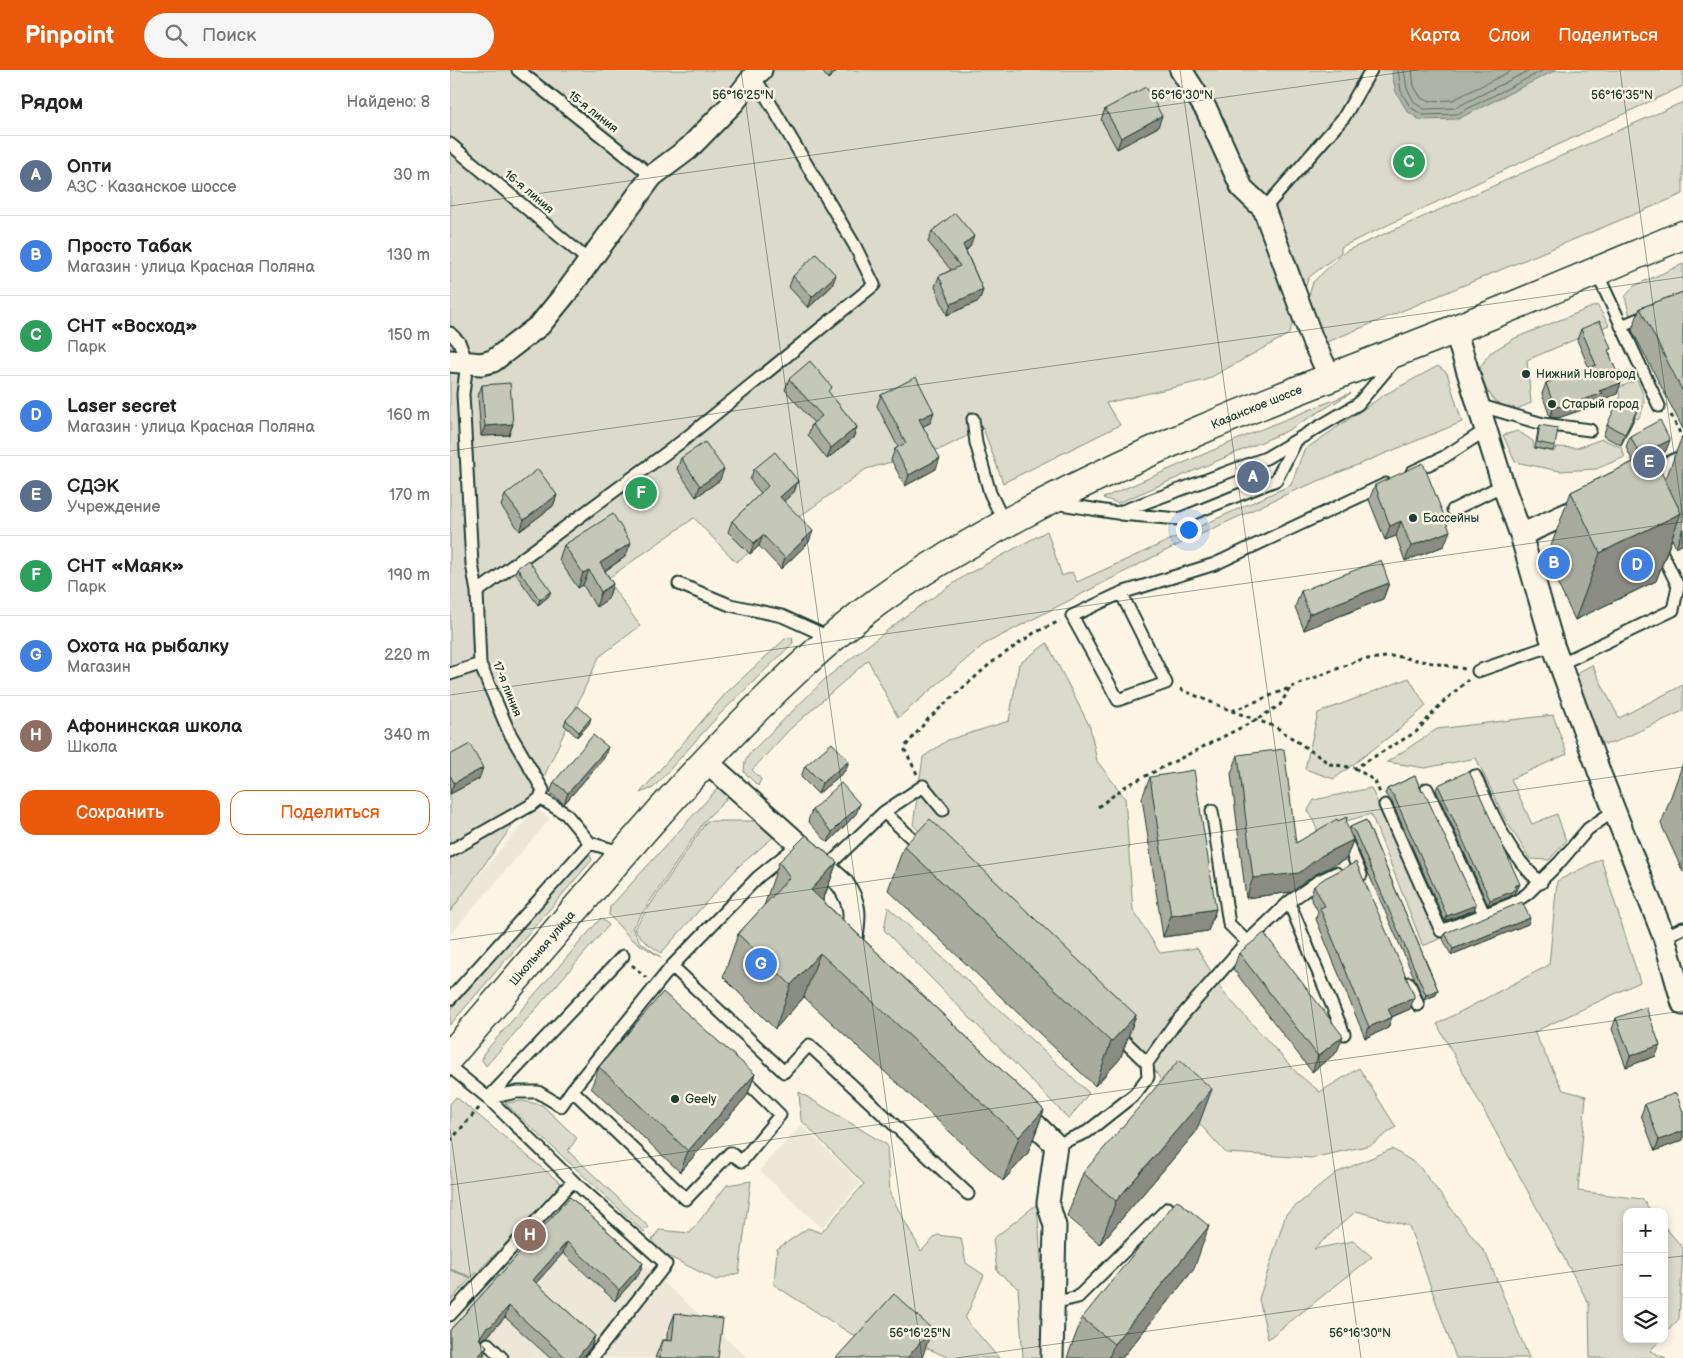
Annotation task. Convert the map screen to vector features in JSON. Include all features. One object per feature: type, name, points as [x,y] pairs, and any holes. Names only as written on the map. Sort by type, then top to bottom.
[{"type":"main road","points":[[1455,330],[1683,235]]},
{"type":"main road","name":"Казанское шоссе","points":[[832,639],[865,611],[899,588],[958,550],[1045,501],[1115,467],[1330,377],[1455,330]]},
{"type":"main road","name":"Школьная улица","points":[[450,1056],[628,846],[752,711],[832,639]]},
{"type":"street","points":[[1181,70],[1207,111],[1242,188],[1264,209],[1312,339],[1330,377]]},
{"type":"street","points":[[458,362],[481,364],[493,361],[540,325],[652,176],[688,149],[734,102],[757,73]]},
{"type":"street","points":[[1455,330],[1503,485],[1521,535],[1557,655],[1614,811],[1674,932],[1683,1004]]},
{"type":"street","points":[[1521,535],[1621,493],[1683,461]]},
{"type":"street","points":[[706,761],[842,883],[851,896],[854,911],[851,946],[872,966]]},
{"type":"street","points":[[1000,1090],[1056,1145],[1048,1203],[1055,1226],[1052,1358]]},
{"type":"lane","name":"15-я линия","points":[[518,70],[652,176]]},
{"type":"lane","points":[[1264,209],[1344,117],[1371,70]]},
{"type":"lane","points":[[477,592],[681,442],[874,285],[855,246],[757,73]]},
{"type":"lane","name":"16-я линия","points":[[450,144],[589,261]]},
{"type":"lane","points":[[1596,271],[1659,406]]},
{"type":"lane","points":[[1621,326],[1656,312]]},
{"type":"lane","points":[[450,333],[459,342],[458,362]]},
{"type":"lane","points":[[1117,513],[1266,458],[1296,441],[1358,404],[1401,350]]},
{"type":"lane","name":"17-я линия","points":[[458,362],[463,394],[472,564],[477,592],[480,664],[509,732],[543,790],[540,798]]},
{"type":"lane","points":[[1478,405],[1543,424],[1590,430]]},
{"type":"lane","points":[[973,419],[976,443],[990,493],[1005,524]]},
{"type":"lane","points":[[1121,593],[1166,683],[1118,700],[1072,616],[1121,593],[1215,564],[1444,457],[1486,430]]},
{"type":"lane","points":[[1045,501],[1117,513],[1179,519],[1276,480],[1296,441]]},
{"type":"lane","points":[[1453,510],[1503,485]]},
{"type":"lane","points":[[1478,671],[1557,655],[1673,610],[1681,585],[1652,534]]},
{"type":"lane","points":[[679,584],[730,605],[782,616],[832,639]]},
{"type":"lane","points":[[450,674],[480,664]]},
{"type":"lane","points":[[1475,776],[1507,842],[1527,871],[1541,883]]},
{"type":"lane","points":[[826,868],[884,812],[923,786],[942,810]]},
{"type":"lane","points":[[1427,789],[1484,914]]},
{"type":"lane","points":[[450,851],[533,804],[540,798],[566,814],[590,843],[628,846]]},
{"type":"lane","points":[[1385,805],[1441,931],[1512,904],[1541,883],[1588,829],[1614,811]]},
{"type":"lane","points":[[1212,811],[1229,924],[1247,942]]},
{"type":"lane","points":[[884,812],[934,859]]},
{"type":"lane","points":[[1346,840],[1368,890]]},
{"type":"lane","points":[[450,998],[590,843]]},
{"type":"lane","points":[[488,1098],[517,1092],[538,1092],[561,1106],[572,1090],[656,992],[672,966],[758,877],[799,844]]},
{"type":"lane","points":[[1056,1145],[1087,1132],[1135,1094],[1148,1077],[1147,1063],[1173,1026],[1247,942],[1289,902],[1317,882],[1356,863]]},
{"type":"lane","points":[[1289,902],[1344,1034]]},
{"type":"lane","points":[[488,1098],[622,956]]},
{"type":"lane","points":[[672,966],[784,1072],[810,1045],[968,1194]]},
{"type":"lane","points":[[1403,970],[1418,1005]]},
{"type":"lane","points":[[1104,1022],[1147,1063]]},
{"type":"lane","points":[[450,1067],[488,1098],[572,1181],[666,1264],[592,1358]]},
{"type":"lane","points":[[572,1090],[686,1199],[730,1153],[742,1161],[780,1115],[734,1070]]},
{"type":"lane","points":[[450,1315],[572,1181]]},
{"type":"lane","points":[[1053,1303],[1078,1297],[1168,1208]]},
{"type":"lane","points":[[488,1344],[502,1358]]},
{"type":"path","points":[[1670,414],[1683,439]]},
{"type":"path","points":[[923,786],[904,748],[929,718],[991,663],[1034,632],[1072,616]]},
{"type":"path","points":[[1232,711],[1359,660],[1395,656],[1478,671]]},
{"type":"path","points":[[1355,768],[1416,732],[1441,704],[1478,671]]},
{"type":"path","points":[[1166,683],[1276,727],[1330,764],[1355,768],[1375,781],[1385,805]]},
{"type":"path","points":[[1098,807],[1126,786],[1256,720],[1280,705],[1292,686]]},
{"type":"path","points":[[622,956],[656,992]]},
{"type":"path","points":[[450,1142],[488,1098]]},
{"type":"shaded area","points":[[450,70],[1683,70],[1683,86],[1341,247],[1341,253],[1309,277],[1289,334],[1206,380],[1106,403],[1120,425],[1003,483],[983,428],[943,448],[866,469],[736,562],[694,518],[607,579],[640,626],[599,657],[537,792],[450,912]]},
{"type":"shaded area","points":[[1683,102],[1683,194],[1320,345],[1306,306],[1313,282],[1346,251]]},
{"type":"shaded area","points":[[1683,264],[1683,294],[1630,316],[1625,297],[1634,286]]},
{"type":"shaded area","points":[[1597,305],[1609,325],[1527,360],[1531,403],[1517,409],[1507,408],[1495,401],[1481,382],[1480,367],[1490,353],[1515,338]]},
{"type":"shaded area","points":[[1438,366],[1447,373],[1462,422],[1289,493],[1161,553],[983,645],[898,718],[868,660],[789,730],[752,770],[761,779],[758,786],[744,772],[745,762],[750,753],[826,678],[907,615],[966,575],[1047,531],[1062,576],[1072,572],[1077,582],[1291,485],[1304,450],[1384,395]]},
{"type":"shaded area","points":[[1637,380],[1644,400],[1638,419],[1616,407],[1620,397],[1618,388]]},
{"type":"shaded area","points":[[1351,393],[1285,432],[1118,503],[1103,498],[1257,431]]},
{"type":"shaded area","points":[[1518,431],[1533,441],[1534,448],[1554,452],[1557,447],[1577,448],[1602,439],[1621,447],[1625,457],[1596,469],[1560,471],[1515,462],[1503,435]]},
{"type":"shaded area","points":[[792,637],[793,643],[719,715],[653,788],[640,793],[726,693],[785,639]]},
{"type":"shaded area","points":[[1047,643],[1090,727],[1097,761],[1125,798],[1133,910],[1160,953],[1197,948],[1223,992],[1298,1074],[1320,1092],[1359,1068],[1396,1127],[1371,1145],[1312,1158],[1226,1153],[1165,1086],[1141,1050],[913,825],[923,757],[948,740],[1009,721],[1019,664]]},
{"type":"shaded area","points":[[1592,665],[1619,718],[1683,685],[1683,711],[1613,743],[1605,744],[1598,738],[1575,687],[1579,672]]},
{"type":"shaded area","points":[[1409,678],[1426,706],[1397,731],[1334,779],[1305,769],[1318,713]]},
{"type":"shaded area","points":[[1553,715],[1567,754],[1511,779],[1532,824],[1557,814],[1566,841],[1549,860],[1530,859],[1504,817],[1476,758],[1425,768],[1387,762],[1437,729]]},
{"type":"shaded area","points":[[725,786],[730,793],[724,802],[706,819],[632,928],[640,942],[662,958],[631,939],[609,915],[610,907],[718,788]]},
{"type":"shaded area","points":[[1371,788],[1439,939],[1423,946],[1371,814],[1346,821],[1319,833],[1308,810],[1314,800]]},
{"type":"shaded area","points":[[536,808],[550,819],[450,935],[450,909]]},
{"type":"shaded area","points":[[707,821],[758,821],[777,834],[738,867],[661,953],[644,941],[634,929]]},
{"type":"shaded area","points":[[590,855],[592,860],[450,1025],[450,1010],[586,856]]},
{"type":"shaded area","points":[[1601,859],[1640,982],[1534,1032],[1563,1090],[1586,1096],[1578,1191],[1642,1199],[1649,1208],[1623,1208],[1623,1343],[1657,1343],[1650,1351],[1666,1358],[1590,1358],[1589,1304],[1437,1024],[1549,965],[1557,881]]},
{"type":"shaded area","points":[[888,907],[1089,1093],[1069,1119],[884,930]]},
{"type":"shaded area","points":[[601,918],[609,925],[486,1066],[482,1060],[483,1054]]},
{"type":"shaded area","points":[[799,1092],[887,1145],[890,1194],[921,1251],[937,1235],[961,1238],[966,1263],[984,1275],[965,1319],[999,1358],[949,1358],[903,1337],[856,1337],[774,1285],[777,1249],[808,1228],[821,1233],[864,1184],[801,1120]]},
{"type":"shaded area","points":[[456,1097],[564,1186],[472,1277],[450,1269],[450,1104]]},
{"type":"shaded area","points":[[523,1101],[542,1105],[577,1138],[568,1151],[649,1227],[644,1232],[505,1103]]},
{"type":"shaded area","points":[[484,1122],[748,1358],[450,1358],[450,1160]]},
{"type":"shaded area","points":[[802,1125],[861,1183],[822,1228],[759,1170]]},
{"type":"shaded area","points":[[1392,1149],[1418,1165],[1486,1254],[1529,1358],[1456,1358],[1409,1226],[1356,1211],[1314,1249],[1353,1241],[1372,1257],[1268,1339],[1259,1299],[1286,1214],[1336,1173]]},
{"type":"shaded area","points":[[751,1181],[739,1273],[716,1280],[668,1256],[650,1243],[659,1230],[690,1233],[727,1185]]},
{"type":"shaded area","points":[[1037,1204],[1043,1287],[1044,1358],[1023,1358],[1018,1288],[997,1271],[993,1239]]},
{"type":"shaded area","points":[[1668,1231],[1683,1248],[1679,1319],[1668,1331]]},
{"type":"shaded area","points":[[450,1270],[471,1278],[450,1301]]},
{"type":"water","points":[[1393,70],[1556,70],[1458,119],[1420,120],[1407,111],[1396,92],[1392,74]]},
{"type":"building","points":[[1146,87],[1162,116],[1121,138],[1105,109]]},
{"type":"building","points":[[955,213],[974,236],[963,245],[983,290],[951,304],[939,276],[960,266],[932,231]]},
{"type":"building","points":[[816,254],[836,275],[812,297],[793,276]]},
{"type":"building","points":[[1683,292],[1683,392],[1640,308]]},
{"type":"building","points":[[1600,321],[1611,349],[1608,350],[1621,383],[1599,391],[1603,393],[1562,407],[1554,406],[1546,383],[1596,365],[1581,329]]},
{"type":"building","points":[[810,361],[832,387],[828,391],[857,427],[831,448],[812,424],[822,416],[789,379]]},
{"type":"building","points":[[916,377],[934,412],[919,419],[940,458],[909,475],[895,449],[906,443],[881,395]]},
{"type":"building","points":[[510,383],[513,424],[485,426],[482,385]]},
{"type":"building","points":[[1618,401],[1637,410],[1625,434],[1607,425]]},
{"type":"building","points":[[1660,420],[1670,440],[1640,455],[1630,436]]},
{"type":"building","points":[[1540,425],[1558,428],[1555,446],[1537,442]]},
{"type":"building","points":[[705,442],[724,469],[700,486],[681,458]]},
{"type":"building","points":[[775,452],[798,481],[780,497],[813,531],[785,558],[763,535],[754,543],[732,521],[768,486],[754,469]]},
{"type":"building","points":[[1652,453],[1681,513],[1600,553],[1571,492]]},
{"type":"building","points":[[1423,463],[1450,531],[1411,546],[1401,521],[1390,526],[1375,485]]},
{"type":"building","points":[[538,469],[557,495],[524,520],[505,495]]},
{"type":"building","points":[[613,514],[631,543],[600,563],[613,584],[601,592],[589,570],[583,573],[564,545]]},
{"type":"building","points":[[528,560],[551,591],[540,600],[517,568]]},
{"type":"building","points":[[1381,560],[1389,583],[1309,614],[1301,591]]},
{"type":"building","points":[[578,706],[591,718],[579,732],[566,720]]},
{"type":"building","points":[[593,735],[608,747],[568,793],[554,782]]},
{"type":"building","points":[[832,743],[849,761],[822,783],[805,766]]},
{"type":"building","points":[[470,744],[483,768],[454,783],[450,775],[450,755]]},
{"type":"building","points":[[1284,749],[1296,843],[1337,819],[1338,821],[1347,817],[1346,823],[1353,840],[1321,856],[1299,873],[1253,878],[1238,755]]},
{"type":"building","points":[[1194,770],[1216,909],[1171,916],[1150,777]]},
{"type":"building","points":[[1469,771],[1520,884],[1514,886],[1516,888],[1511,892],[1490,900],[1438,785]]},
{"type":"building","points":[[1415,776],[1422,792],[1424,791],[1476,905],[1447,916],[1394,796],[1387,789]]},
{"type":"building","points":[[841,783],[860,804],[832,832],[812,810]]},
{"type":"building","points":[[930,819],[1136,1015],[1111,1042],[904,846]]},
{"type":"building","points":[[1366,820],[1438,990],[1426,995],[1355,832],[1350,827]]},
{"type":"building","points":[[806,835],[837,862],[811,890],[1044,1110],[1019,1137],[820,953],[791,985],[738,934],[790,877],[779,862]]},
{"type":"building","points":[[1356,862],[1414,995],[1414,998],[1388,1009],[1392,1017],[1369,1027],[1320,908],[1325,906],[1314,886]]},
{"type":"building","points":[[1522,902],[1530,918],[1453,949],[1445,933]]},
{"type":"building","points":[[1264,933],[1343,1036],[1318,1056],[1239,953]]},
{"type":"building","points":[[663,992],[755,1074],[688,1151],[599,1067]]},
{"type":"building","points":[[1646,1007],[1660,1045],[1630,1056],[1616,1018]]},
{"type":"building","points":[[1179,1060],[1212,1089],[1116,1201],[1083,1173]]},
{"type":"building","points":[[1676,1093],[1683,1112],[1683,1131],[1659,1140],[1645,1104]]},
{"type":"building","points":[[570,1197],[643,1263],[619,1290],[567,1242],[533,1280],[595,1336],[577,1358],[566,1358],[509,1306],[491,1326],[486,1328],[479,1339],[487,1346],[477,1358],[452,1358],[450,1356],[450,1330]]},
{"type":"building","points":[[1177,1200],[1209,1226],[1114,1344],[1082,1318]]},
{"type":"building","points":[[894,1294],[932,1329],[907,1358],[836,1358]]},
{"type":"building","points":[[675,1313],[723,1319],[718,1358],[660,1358],[662,1340],[672,1341]]},
{"type":"place","name":"СНТ «Восход»","points":[[1409,162]]},
{"type":"place","name":"Нижний Новгород","points":[[1526,374]]},
{"type":"place","name":"Старый город","points":[[1552,404]]},
{"type":"place","name":"СДЭК","points":[[1649,462]]},
{"type":"place","name":"Опти","points":[[1253,477]]},
{"type":"place","name":"СНТ «Маяк»","points":[[641,493]]},
{"type":"place","name":"Бассейны","points":[[1413,518]]},
{"type":"place","name":"Просто Табак","points":[[1554,563]]},
{"type":"place","name":"Laser secret","points":[[1637,565]]},
{"type":"place","name":"Охота на рыбалку","points":[[761,964]]},
{"type":"place","name":"Geely","points":[[675,1099]]},
{"type":"place","name":"Афонинская школа","points":[[530,1235]]}]
